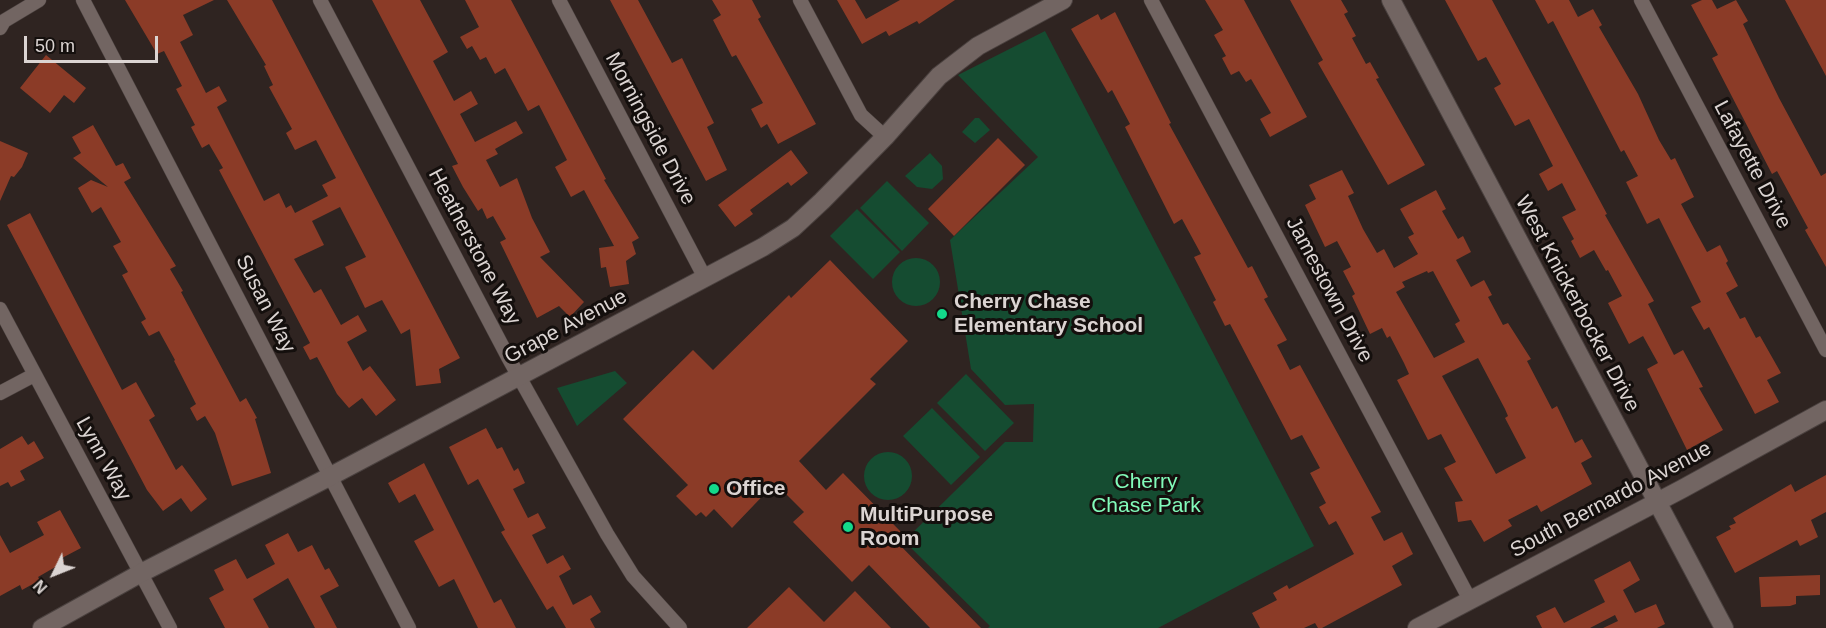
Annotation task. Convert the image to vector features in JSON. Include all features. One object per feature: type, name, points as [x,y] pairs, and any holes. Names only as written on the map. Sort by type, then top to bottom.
[{"type":"street","points":[[0,28],[4,21],[39,0]]},
{"type":"street","name":"Susan Way","points":[[83,0],[409,628]]},
{"type":"street","name":"Heatherstone Way","points":[[320,0],[520,378],[633,576],[680,628]]},
{"type":"street","name":"Morningside Drive","points":[[559,0],[705,278]]},
{"type":"street","points":[[800,0],[861,115],[885,137]]},
{"type":"street","name":"Grape Avenue","points":[[42,628],[141,573],[520,378],[764,248],[793,228],[885,137],[939,76],[978,46],[1063,0]]},
{"type":"street","name":"Jamestown Drive","points":[[1151,0],[1470,600]]},
{"type":"street","name":"West Knickerbocker Drive","points":[[1391,0],[1724,628]]},
{"type":"street","name":"Lafayette Drive","points":[[1641,0],[1826,350]]},
{"type":"street","name":"Lynn Way","points":[[0,309],[33,375],[170,628]]},
{"type":"street","points":[[0,393],[33,375]]},
{"type":"street","name":"South Bernardo Avenue","points":[[1417,628],[1826,410]]},
{"type":"green space","name":"Cherry Chase Park","points":[[1045,31],[1314,546],[1158,628],[988,628],[990,626],[904,541],[1005,442],[1033,442],[1034,404],[1005,405],[971,369],[950,240],[1038,157],[958,75]]},
{"type":"green space","points":[[975,118],[979,118],[990,130],[975,143],[962,132]]},
{"type":"green space","points":[[930,153],[942,166],[943,179],[932,189],[917,187],[905,176]]},
{"type":"green space","points":[[887,181],[929,223],[902,251],[860,208]]},
{"type":"green space","points":[[857,209],[900,252],[873,279],[830,236]]},
{"type":"green space","points":[[911,258],[921,258],[933,265],[940,277],[940,287],[933,299],[921,306],[911,306],[896,295],[892,287],[892,277],[903,262]]},
{"type":"green space","points":[[615,371],[627,383],[577,426],[557,388]]},
{"type":"green space","points":[[966,374],[1014,423],[985,451],[937,403]]},
{"type":"green space","points":[[932,408],[980,457],[951,485],[903,436]]},
{"type":"green space","points":[[883,452],[893,452],[905,459],[912,471],[912,481],[905,493],[893,500],[883,500],[868,489],[864,481],[864,471],[875,456]]},
{"type":"building","points":[[125,0],[214,0],[183,15],[193,35],[180,42],[206,93],[219,86],[227,101],[217,107],[264,201],[279,193],[286,208],[291,205],[295,213],[328,196],[322,185],[336,178],[316,140],[295,150],[286,133],[292,129],[269,87],[273,85],[264,66],[266,65],[227,0],[272,0],[460,358],[439,369],[441,383],[416,386],[410,329],[401,334],[382,300],[365,308],[345,267],[366,257],[340,207],[312,221],[324,245],[294,259],[314,293],[321,289],[341,325],[358,315],[367,331],[347,342],[363,371],[370,366],[396,400],[376,416],[362,398],[349,408],[337,394],[317,357],[310,360],[303,347],[310,343],[219,170],[223,168],[209,144],[202,148],[191,127],[195,125],[176,89],[182,86],[164,51],[157,54]]},
{"type":"building","points":[[372,0],[420,0],[448,52],[433,61],[454,101],[471,91],[478,104],[460,114],[475,142],[516,121],[523,133],[495,149],[498,154],[486,160],[500,187],[517,178],[532,218],[550,252],[540,257],[584,302],[570,317],[559,306],[537,318],[500,242],[506,239],[493,216],[487,219],[482,208],[478,211],[463,187],[452,166],[458,164]]},
{"type":"building","points":[[465,0],[511,0],[606,179],[604,180],[639,238],[632,242],[636,254],[626,261],[629,284],[610,287],[606,267],[601,268],[599,248],[614,246],[584,190],[571,197],[555,167],[567,160],[539,105],[528,111],[505,68],[495,74],[486,57],[480,60],[472,46],[467,49],[460,37],[479,27]]},
{"type":"building","points":[[610,0],[638,0],[672,63],[682,58],[714,123],[707,127],[727,170],[706,181]]},
{"type":"building","points":[[712,0],[752,0],[761,17],[758,19],[816,124],[778,144],[767,124],[761,128],[751,109],[763,103],[736,55],[732,57],[713,20],[721,15]]},
{"type":"building","points":[[837,0],[855,0],[866,19],[900,0],[955,0],[919,24],[917,21],[889,36],[886,31],[862,44]]},
{"type":"building","points":[[1205,0],[1244,0],[1307,117],[1270,137],[1260,119],[1271,113],[1251,79],[1246,82],[1239,71],[1231,75],[1222,58],[1226,56],[1214,35],[1223,30]]},
{"type":"building","points":[[1290,0],[1341,0],[1348,12],[1344,14],[1356,36],[1352,38],[1366,64],[1370,62],[1379,78],[1376,79],[1425,165],[1388,185],[1318,63],[1323,60]]},
{"type":"building","points":[[1445,0],[1492,0],[1607,214],[1605,215],[1654,301],[1648,304],[1674,355],[1683,350],[1703,387],[1699,388],[1723,430],[1687,450],[1647,369],[1658,363],[1643,336],[1629,344],[1608,303],[1622,296],[1608,270],[1606,271],[1594,250],[1580,258],[1571,241],[1574,239],[1562,217],[1576,210],[1562,183],[1548,191],[1539,174],[1553,166],[1529,119],[1515,126],[1494,88],[1501,84],[1486,57],[1478,61]]},
{"type":"building","points":[[1535,0],[1569,0],[1578,17],[1593,9],[1602,25],[1599,27],[1638,94],[1659,140],[1671,160],[1675,158],[1694,197],[1681,204],[1707,252],[1720,245],[1728,261],[1726,263],[1738,286],[1726,293],[1740,319],[1745,317],[1756,338],[1760,336],[1781,373],[1767,380],[1779,402],[1755,414],[1709,327],[1704,330],[1691,307],[1701,302],[1659,218],[1647,224],[1626,182],[1638,176],[1624,150],[1621,152],[1553,21],[1548,24]]},
{"type":"building","points":[[1702,0],[1712,0],[1717,9],[1736,0],[1748,21],[1743,24],[1779,98],[1821,176],[1826,173],[1826,267],[1805,230],[1808,228],[1777,171],[1772,174],[1712,58],[1718,55],[1691,5]]},
{"type":"building","points":[[1785,0],[1826,0],[1826,76]]},
{"type":"building","points":[[1115,12],[1171,123],[1169,124],[1248,268],[1252,266],[1268,297],[1264,299],[1287,340],[1277,345],[1290,370],[1300,365],[1381,512],[1371,517],[1384,541],[1402,532],[1413,554],[1392,566],[1402,585],[1322,628],[1318,628],[1315,623],[1304,628],[1260,628],[1252,613],[1277,600],[1273,593],[1287,585],[1289,589],[1354,554],[1336,521],[1329,525],[1319,507],[1326,503],[1310,473],[1320,468],[1302,435],[1291,440],[1230,324],[1225,326],[1213,302],[1216,300],[1194,257],[1201,254],[1182,219],[1174,224],[1125,127],[1130,124],[1112,90],[1108,93],[1071,29],[1098,14],[1101,20]]},
{"type":"building","points":[[46,55],[86,88],[74,103],[64,95],[50,113],[20,88]]},
{"type":"building","points":[[93,125],[116,166],[123,163],[131,178],[124,182],[176,266],[170,269],[183,291],[181,292],[240,402],[246,398],[257,418],[255,419],[271,473],[232,486],[215,433],[205,416],[197,421],[190,408],[196,404],[159,331],[149,336],[141,322],[146,319],[122,275],[128,272],[113,246],[121,242],[101,207],[92,213],[78,188],[91,180],[108,187],[73,158],[81,153],[72,137]]},
{"type":"building","points":[[998,138],[1025,165],[954,236],[928,209]]},
{"type":"building","points":[[0,141],[28,153],[22,167],[14,177],[11,176],[0,201]]},
{"type":"building","points":[[791,150],[808,173],[791,186],[788,182],[750,210],[753,214],[735,227],[718,205]]},
{"type":"building","points":[[1342,170],[1354,193],[1348,196],[1363,229],[1377,253],[1384,249],[1394,268],[1418,254],[1408,237],[1414,234],[1400,209],[1436,190],[1446,209],[1442,211],[1458,239],[1463,236],[1471,252],[1456,260],[1471,287],[1484,280],[1492,295],[1488,297],[1503,325],[1508,323],[1531,359],[1527,361],[1552,409],[1557,406],[1575,443],[1582,439],[1592,457],[1581,463],[1592,484],[1541,512],[1537,505],[1508,520],[1512,526],[1484,542],[1471,520],[1458,522],[1455,502],[1463,501],[1444,468],[1456,462],[1441,434],[1428,440],[1397,380],[1409,374],[1390,336],[1387,338],[1382,328],[1370,334],[1352,296],[1355,294],[1343,271],[1351,267],[1337,241],[1325,247],[1305,205],[1316,199],[1309,185]],"holes":[[[1427,271],[1428,273],[1433,271],[1460,321],[1455,324],[1465,342],[1434,358],[1396,292],[1405,287],[1402,282]],[[1478,358],[1505,409],[1508,416],[1505,418],[1526,458],[1496,474],[1442,376]]]},
{"type":"building","points":[[30,213],[122,390],[136,382],[155,416],[149,420],[176,470],[182,465],[207,499],[191,512],[181,498],[163,511],[147,490],[7,225]]},
{"type":"building","points":[[830,260],[908,341],[870,379],[876,384],[799,461],[826,490],[843,473],[902,533],[895,540],[981,628],[930,628],[869,565],[852,582],[793,522],[804,512],[775,483],[732,528],[714,509],[706,517],[701,512],[696,516],[676,496],[688,485],[623,419],[693,350],[713,370],[789,295],[791,298]]},
{"type":"building","points":[[486,428],[497,449],[502,447],[514,471],[518,468],[525,483],[513,489],[528,518],[538,513],[546,528],[532,535],[547,564],[563,555],[571,569],[559,576],[573,605],[591,595],[601,612],[590,619],[595,628],[566,628],[553,606],[547,610],[501,532],[505,530],[478,479],[468,485],[449,447]]},
{"type":"building","points":[[22,436],[28,445],[34,441],[44,458],[20,471],[25,480],[11,487],[8,482],[0,486],[0,449]]},
{"type":"building","points":[[424,463],[494,603],[501,599],[516,628],[478,628],[454,579],[439,587],[414,541],[434,530],[415,494],[399,503],[388,483]]},
{"type":"building","points":[[1826,475],[1826,512],[1811,520],[1818,537],[1800,546],[1797,540],[1735,573],[1716,537],[1731,529],[1729,526],[1736,523],[1733,518],[1791,484],[1795,492]]},
{"type":"building","points":[[60,510],[81,548],[62,558],[64,562],[38,577],[40,580],[22,590],[20,585],[0,596],[0,535],[10,553],[44,535],[37,522]]},
{"type":"building","points":[[288,533],[298,552],[312,545],[325,570],[329,568],[339,586],[320,596],[337,628],[315,628],[288,578],[253,599],[269,628],[225,628],[209,598],[224,590],[214,570],[236,559],[247,579],[275,564],[265,545]]},
{"type":"building","points":[[1630,561],[1640,580],[1623,590],[1635,613],[1656,604],[1665,624],[1657,628],[1603,628],[1618,621],[1615,615],[1590,628],[1542,628],[1536,616],[1555,607],[1564,623],[1605,602],[1594,580]]},
{"type":"building","points":[[1820,575],[1820,595],[1796,596],[1796,604],[1790,606],[1761,607],[1759,577]]},
{"type":"building","points":[[789,587],[824,622],[855,591],[891,628],[747,628]]},
{"type":"place","name":"Cherry Chase Elementary School","points":[[942,314]]},
{"type":"place","name":"Office","points":[[714,489]]},
{"type":"place","name":"MultiPurpose Room","points":[[848,527]]}]
